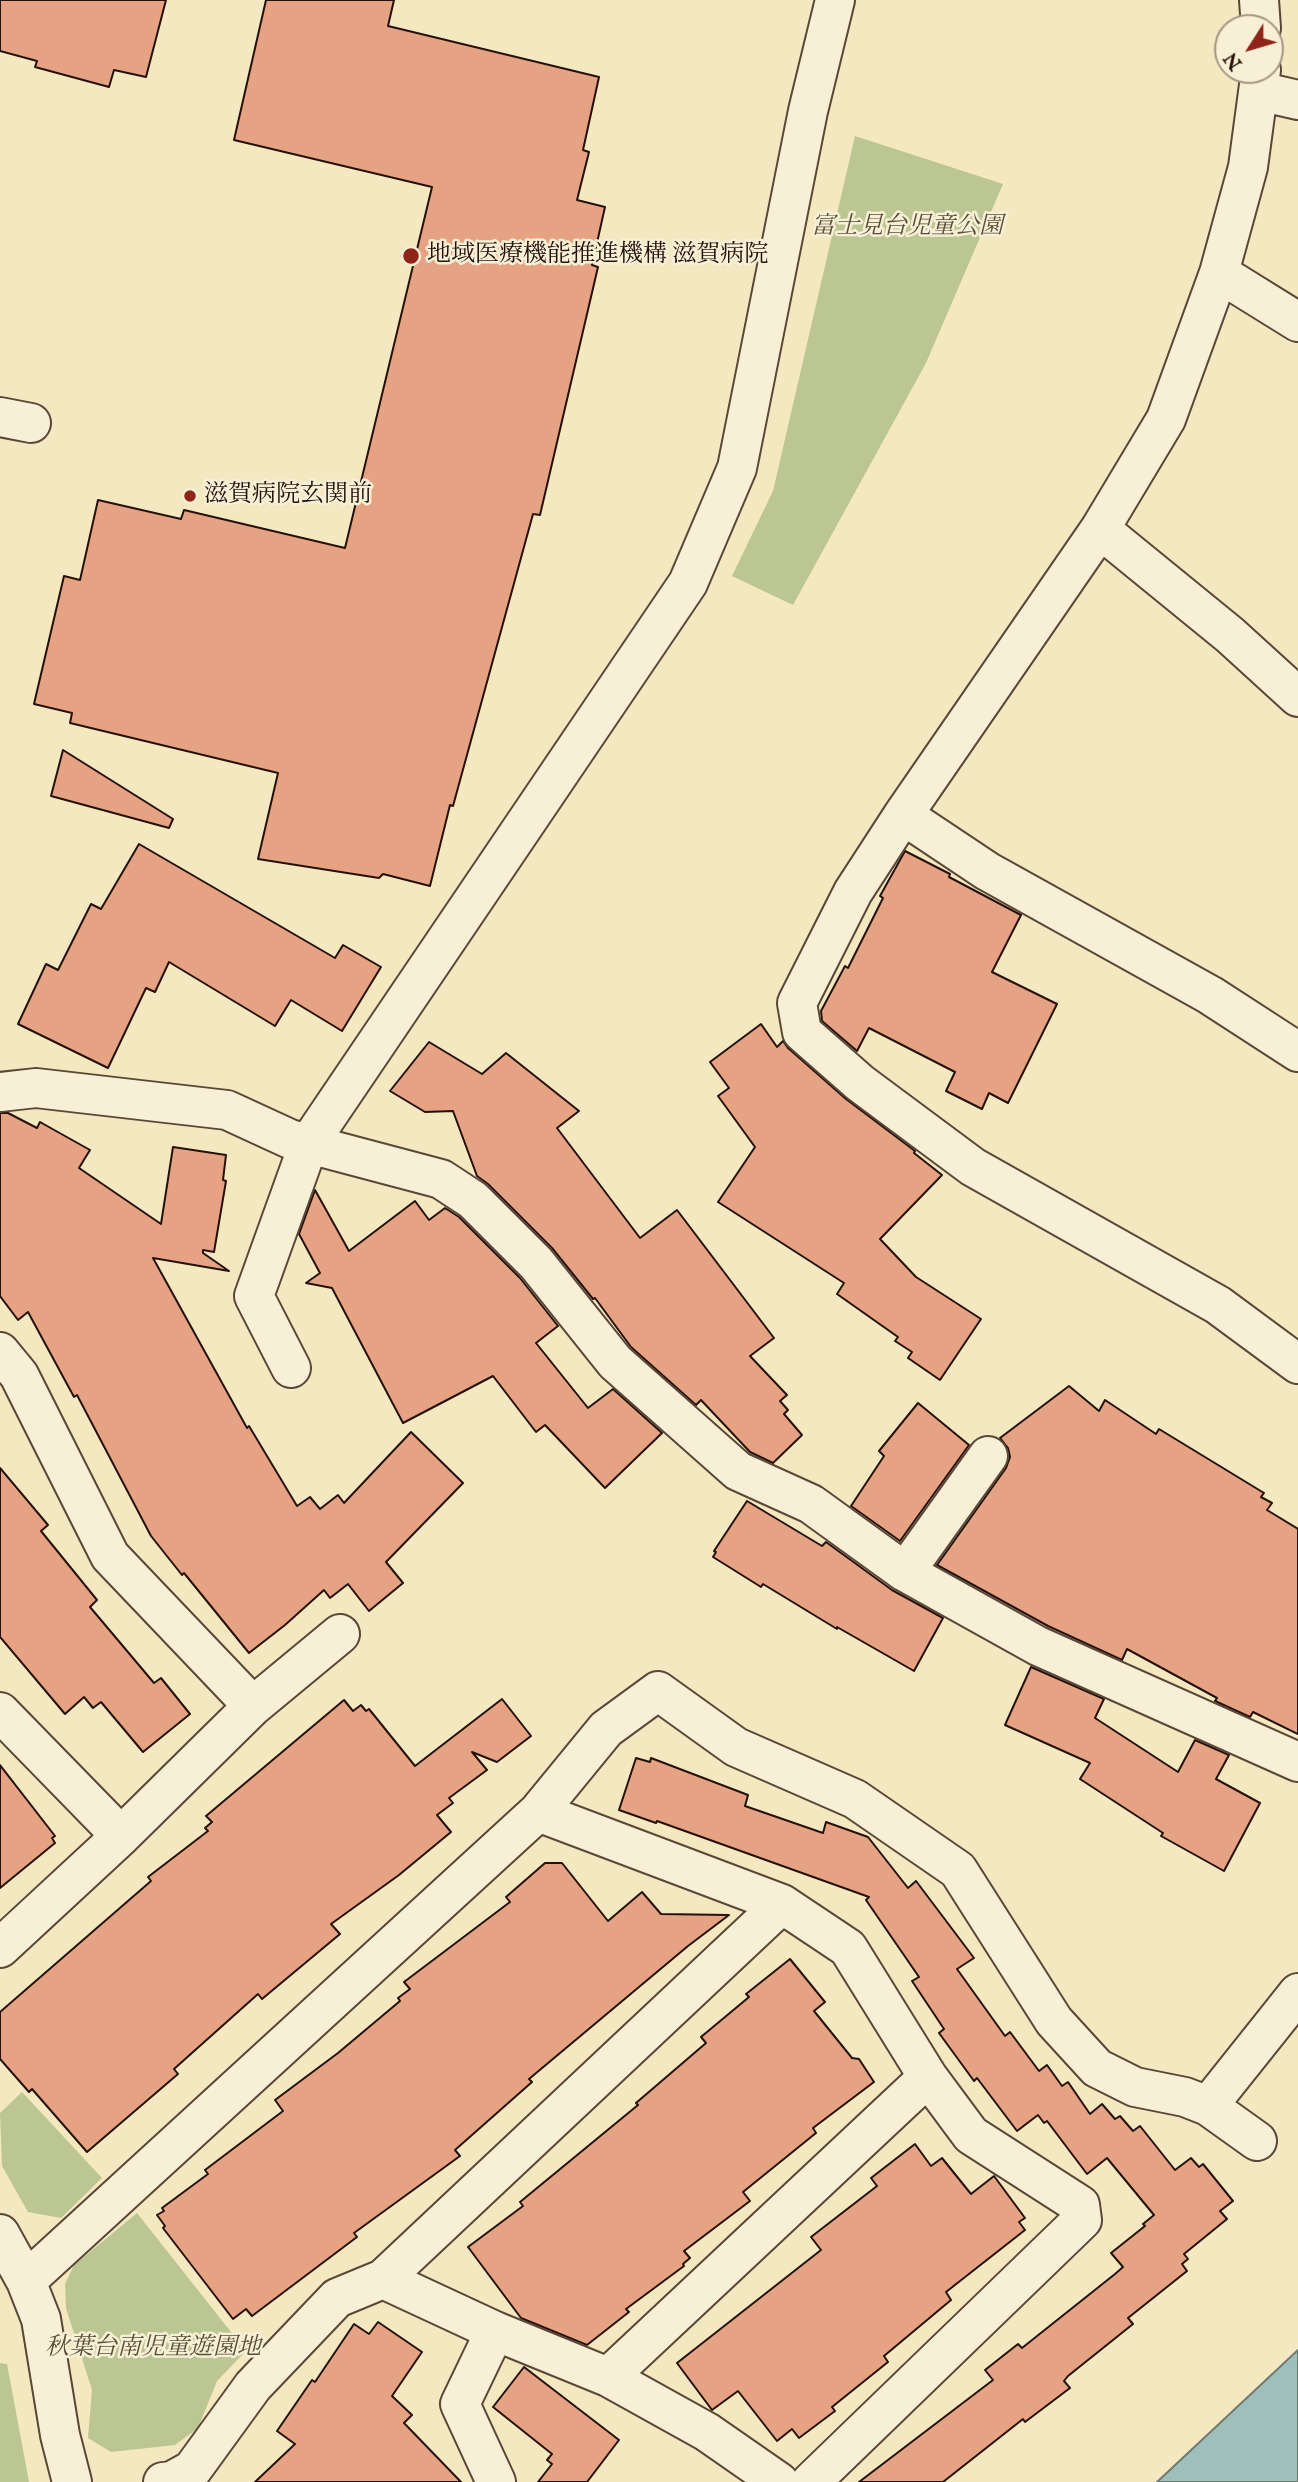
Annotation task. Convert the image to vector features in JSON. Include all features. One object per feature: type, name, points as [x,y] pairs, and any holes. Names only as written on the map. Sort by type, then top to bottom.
[{"type":"street","points":[[291,1368],[254,1296],[309,1143],[688,583],[737,468],[808,111],[835,0]]},
{"type":"street","points":[[1259,84],[1248,167],[1219,273],[1166,419],[1100,529],[853,892],[797,1003],[802,1032],[860,1083],[973,1167],[1218,1305],[1298,1364]]},
{"type":"street","points":[[1268,84],[1298,100]]},
{"type":"street","points":[[1219,273],[1298,322]]},
{"type":"street","points":[[1100,529],[1230,635],[1298,697]]},
{"type":"street","points":[[903,815],[987,871],[1210,995],[1298,1052]]},
{"type":"street","points":[[0,1092],[36,1088],[227,1110],[290,1139],[441,1179],[473,1200],[536,1263],[615,1362],[738,1471],[811,1504],[905,1572],[1038,1646],[1298,1762]]},
{"type":"street","points":[[0,1352],[19,1375],[110,1556],[253,1706]]},
{"type":"street","points":[[905,1572],[988,1456]]},
{"type":"street","points":[[0,1948],[121,1836],[253,1706],[340,1634]]},
{"type":"street","points":[[72,2482],[60,2435],[41,2319],[9,2256],[538,1812],[606,1729],[658,1691],[736,1747],[855,1799],[958,1870],[1055,2021],[1097,2068],[1135,2087],[1185,2097],[1208,2106],[1257,2141]]},
{"type":"street","points":[[0,1712],[121,1836]]},
{"type":"street","points":[[538,1812],[782,1904],[848,1948],[928,2077],[971,2135],[1080,2205],[1082,2220],[811,2482]]},
{"type":"street","points":[[187,2478],[253,2386],[337,2298],[383,2279],[782,1904]]},
{"type":"street","points":[[1208,2106],[1298,1993]]},
{"type":"street","points":[[608,2377],[928,2077]]},
{"type":"street","points":[[383,2279],[495,2331],[608,2377],[707,2432],[779,2482]]},
{"type":"street","points":[[495,2331],[460,2404],[496,2482]]},
{"type":"green space","name":"富士見台児童公園","points":[[855,136],[1003,184],[926,363],[793,605],[732,576],[773,491]]},
{"type":"green space","points":[[22,2092],[102,2178],[61,2218],[28,2212],[2,2166],[0,2113]]},
{"type":"green space","name":"秋葉台南児童遊園地","points":[[137,2213],[246,2351],[217,2381],[198,2428],[175,2445],[111,2452],[88,2438],[92,2390],[66,2308],[65,2284],[74,2265]]},
{"type":"green space","points":[[0,2363],[7,2364],[29,2482],[0,2482]]},
{"type":"water","points":[[1298,2350],[1298,2482],[1157,2482]]},
{"type":"building","points":[[0,0],[166,0],[146,77],[114,70],[109,87],[35,67],[37,61],[0,51]]},
{"type":"building","points":[[266,0],[394,0],[388,26],[599,77],[583,150],[589,152],[577,200],[605,207],[592,265],[598,267],[540,515],[533,514],[453,806],[450,805],[430,886],[383,874],[379,878],[258,859],[278,773],[70,723],[72,713],[34,704],[64,576],[80,580],[98,500],[181,519],[184,510],[345,548],[432,187],[234,140]]},
{"type":"building","points":[[63,750],[173,819],[169,828],[51,796]]},
{"type":"building","points":[[139,844],[335,958],[343,945],[381,967],[342,1031],[291,1000],[275,1026],[169,962],[155,992],[146,988],[108,1068],[18,1024],[46,964],[58,970],[91,904],[101,909]]},
{"type":"building","points":[[905,851],[1021,915],[992,972],[1057,1004],[1008,1103],[989,1093],[982,1109],[946,1091],[955,1072],[869,1028],[857,1051],[822,1021],[821,1011],[845,966],[848,968],[883,898],[880,896]]},
{"type":"building","points":[[761,1024],[777,1047],[783,1041],[846,1099],[942,1175],[880,1239],[916,1277],[981,1319],[940,1380],[908,1358],[912,1352],[895,1341],[898,1337],[837,1294],[844,1283],[718,1202],[755,1147],[718,1096],[729,1088],[710,1062]]},
{"type":"building","points":[[429,1042],[482,1074],[506,1053],[579,1111],[557,1128],[640,1238],[677,1210],[774,1338],[750,1356],[787,1395],[780,1401],[788,1410],[784,1414],[802,1435],[773,1463],[750,1452],[701,1400],[696,1405],[631,1347],[595,1298],[593,1299],[552,1248],[477,1176],[453,1111],[425,1112],[390,1091]]},
{"type":"building","points":[[0,1113],[8,1113],[37,1128],[40,1122],[90,1150],[79,1168],[161,1224],[173,1147],[226,1155],[223,1180],[226,1181],[214,1252],[203,1250],[203,1253],[229,1271],[153,1258],[247,1428],[249,1426],[297,1506],[310,1497],[320,1509],[338,1495],[344,1503],[411,1432],[463,1483],[386,1562],[403,1583],[369,1611],[348,1584],[330,1598],[324,1590],[249,1653],[151,1536],[77,1395],[74,1397],[28,1312],[18,1320],[0,1296]]},
{"type":"building","points":[[315,1190],[349,1251],[415,1201],[429,1220],[445,1208],[459,1217],[520,1278],[558,1326],[536,1343],[588,1408],[613,1389],[662,1433],[605,1488],[545,1425],[536,1432],[493,1376],[403,1423],[332,1288],[306,1283],[320,1273],[299,1234]]},
{"type":"building","points":[[1069,1386],[1099,1411],[1105,1400],[1156,1434],[1159,1429],[1264,1493],[1261,1497],[1272,1503],[1267,1510],[1298,1529],[1298,1734],[1253,1712],[1250,1717],[1215,1701],[1217,1698],[1127,1649],[1122,1660],[1048,1626],[937,1565],[1006,1468],[1010,1457],[1008,1448],[1000,1438]]},
{"type":"building","points":[[918,1403],[969,1445],[900,1541],[851,1506],[884,1456],[879,1451]]},
{"type":"building","points":[[0,1468],[48,1525],[41,1531],[97,1600],[90,1607],[154,1683],[161,1678],[190,1714],[143,1752],[101,1702],[93,1708],[84,1697],[65,1714],[0,1637]]},
{"type":"building","points":[[747,1501],[822,1546],[826,1542],[892,1590],[943,1618],[914,1671],[763,1584],[761,1587],[713,1557],[716,1552],[714,1551]]},
{"type":"building","points":[[1031,1667],[1104,1699],[1095,1718],[1178,1772],[1195,1740],[1229,1755],[1216,1779],[1260,1803],[1224,1871],[1161,1836],[1163,1833],[1080,1779],[1090,1763],[1005,1725]]},
{"type":"building","points":[[502,1699],[531,1736],[497,1762],[472,1752],[487,1770],[449,1798],[453,1803],[437,1815],[451,1832],[399,1875],[331,1924],[340,1934],[262,1999],[258,1994],[174,2069],[178,2074],[87,2152],[32,2089],[29,2092],[0,2059],[0,2012],[151,1881],[148,1877],[208,1831],[205,1828],[212,1822],[206,1816],[344,1700],[353,1711],[361,1705],[366,1711],[369,1709],[415,1766]]},
{"type":"building","points":[[636,1758],[650,1762],[651,1758],[748,1795],[745,1806],[823,1833],[826,1822],[868,1837],[908,1888],[916,1881],[974,1958],[957,1969],[1005,2036],[1010,2032],[1039,2071],[1047,2065],[1062,2086],[1068,2082],[1090,2114],[1102,2104],[1115,2119],[1120,2116],[1133,2131],[1140,2126],[1175,2170],[1191,2158],[1199,2167],[1203,2164],[1233,2201],[1220,2211],[1227,2219],[1184,2254],[1188,2259],[1182,2264],[1187,2271],[1128,2318],[1133,2324],[1068,2376],[1064,2381],[1070,2388],[1025,2422],[1023,2419],[943,2482],[859,2482],[993,2380],[985,2370],[1018,2344],[1022,2348],[1123,2267],[1111,2253],[1145,2226],[1143,2224],[1154,2215],[1107,2158],[1087,2174],[1047,2121],[1044,2123],[1038,2115],[1017,2131],[977,2078],[974,2081],[939,2033],[944,2029],[912,1981],[919,1977],[866,1900],[869,1897],[657,1821],[656,1823],[619,1810]]},
{"type":"building","points":[[0,1765],[55,1836],[52,1838],[55,1843],[0,1888]]},
{"type":"building","points":[[545,1863],[562,1863],[608,1921],[642,1892],[661,1914],[729,1915],[529,2079],[532,2082],[455,2150],[460,2156],[354,2233],[357,2237],[252,2316],[246,2309],[233,2319],[163,2228],[165,2226],[157,2215],[164,2211],[162,2208],[208,2174],[205,2170],[283,2111],[275,2100],[338,2053],[400,2001],[398,1998],[410,1989],[404,1982],[510,1902],[506,1897]]},
{"type":"building","points":[[790,1959],[825,2002],[814,2011],[852,2058],[859,2059],[874,2082],[813,2128],[816,2133],[743,2192],[750,2201],[684,2251],[690,2258],[684,2266],[626,2309],[629,2312],[587,2345],[521,2318],[468,2247],[523,2206],[520,2202],[638,2105],[636,2103],[706,2043],[701,2037],[749,1997],[746,1994]]},
{"type":"building","points":[[915,2144],[931,2166],[942,2158],[971,2194],[994,2176],[1025,2218],[1019,2222],[1025,2230],[946,2292],[951,2300],[884,2356],[888,2362],[832,2407],[835,2411],[799,2438],[792,2429],[777,2441],[738,2391],[712,2410],[677,2363],[821,2250],[811,2237],[877,2186],[871,2178]]},
{"type":"building","points":[[378,2322],[422,2352],[392,2396],[412,2415],[404,2423],[461,2482],[255,2482],[295,2444],[277,2431],[312,2380],[315,2382],[354,2324],[369,2334]]},
{"type":"building","points":[[524,2367],[619,2440],[587,2482],[538,2482],[552,2464],[547,2460],[552,2454],[493,2407]]},
{"type":"place","name":"地域医療機能推進機構 滋賀病院","points":[[411,256]]},
{"type":"place","name":"滋賀病院玄関前","points":[[190,496]]}]
